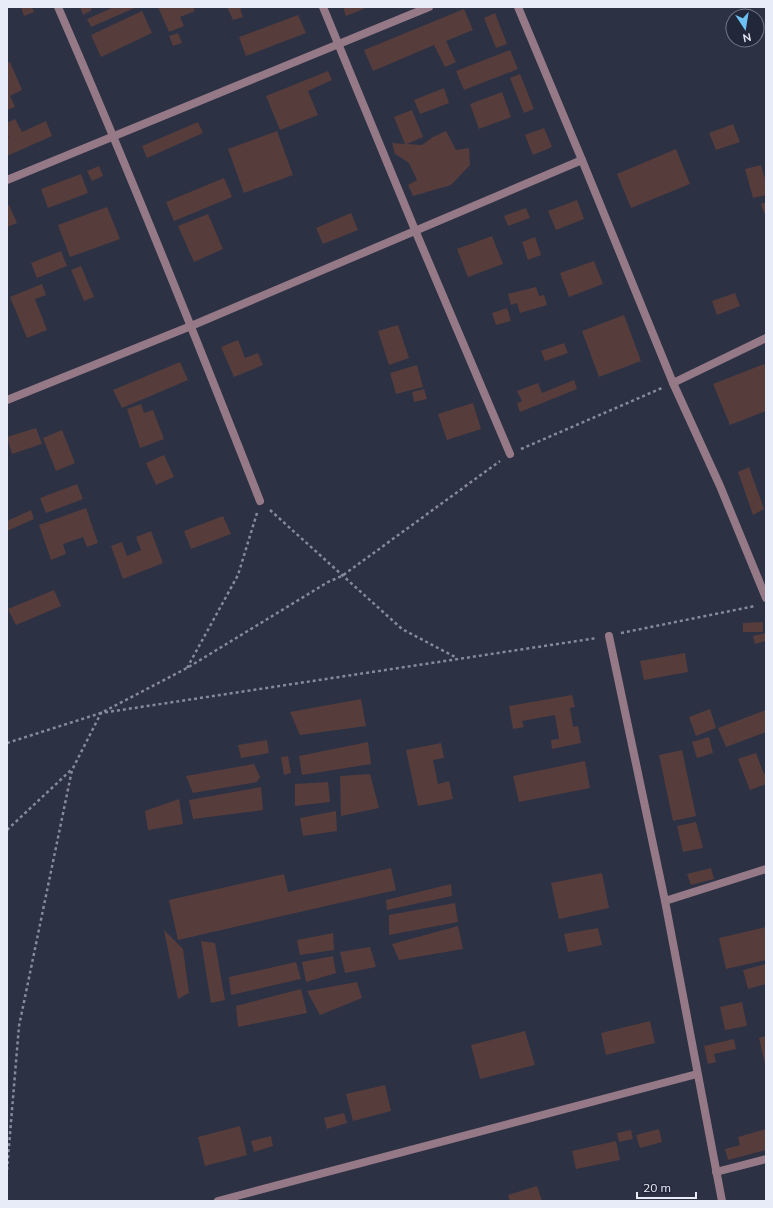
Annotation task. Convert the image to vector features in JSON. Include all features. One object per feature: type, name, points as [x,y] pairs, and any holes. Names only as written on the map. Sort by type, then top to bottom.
[{"type":"street","points":[[58,7],[114,136],[260,501]]},
{"type":"street","points":[[323,7],[510,454]]},
{"type":"street","points":[[7,180],[429,7]]},
{"type":"street","points":[[518,7],[673,383],[720,486],[766,598]]},
{"type":"street","points":[[7,400],[191,326],[582,160]]},
{"type":"street","points":[[673,383],[766,338]]},
{"type":"street","points":[[609,636],[665,901],[722,1201]]},
{"type":"street","points":[[665,901],[766,869]]},
{"type":"street","points":[[218,1201],[697,1074]]},
{"type":"street","points":[[716,1172],[766,1159]]},
{"type":"path","points":[[7,1170],[19,1026],[72,770],[101,713],[187,668],[328,582],[342,576],[510,454],[673,383]]},
{"type":"path","points":[[187,668],[238,575],[260,501],[402,629],[458,659]]},
{"type":"path","points":[[7,743],[101,713],[609,636],[759,605]]},
{"type":"path","points":[[7,830],[72,770]]},
{"type":"building","points":[[21,7],[32,7],[34,12],[24,16]]},
{"type":"building","points":[[80,7],[90,7],[92,10],[83,15]]},
{"type":"building","points":[[114,7],[137,7],[91,27],[87,19]]},
{"type":"building","points":[[158,7],[193,7],[195,11],[180,17],[184,26],[169,32]]},
{"type":"building","points":[[227,7],[245,7],[240,9],[243,17],[233,20]]},
{"type":"building","points":[[343,7],[368,7],[346,16]]},
{"type":"building","points":[[464,9],[473,30],[446,41],[456,62],[445,67],[434,45],[373,71],[364,50]]},
{"type":"building","points":[[142,11],[152,33],[101,57],[91,35]]},
{"type":"building","points":[[495,13],[507,44],[496,48],[484,18]]},
{"type":"building","points":[[298,15],[306,33],[246,56],[239,37]]},
{"type":"building","points":[[178,33],[182,43],[173,46],[169,36]]},
{"type":"building","points":[[510,50],[518,69],[464,90],[456,71]]},
{"type":"building","points":[[10,62],[22,90],[10,96],[15,107],[7,110],[7,63]]},
{"type":"building","points":[[328,71],[332,80],[308,91],[318,115],[280,130],[266,96]]},
{"type":"building","points":[[520,74],[534,109],[524,113],[510,78]]},
{"type":"building","points":[[444,88],[449,103],[420,114],[414,100]]},
{"type":"building","points":[[502,92],[511,117],[479,129],[470,104]]},
{"type":"building","points":[[412,110],[423,137],[407,144],[422,145],[433,137],[446,131],[456,150],[469,148],[470,165],[451,185],[413,196],[408,185],[417,180],[409,163],[395,154],[392,143],[405,144],[394,117]]},
{"type":"building","points":[[15,119],[22,132],[46,121],[52,136],[7,156],[7,138],[9,137],[7,133],[7,123]]},
{"type":"building","points":[[198,122],[203,133],[147,158],[142,146]]},
{"type":"building","points":[[733,124],[740,142],[716,150],[709,133]]},
{"type":"building","points":[[544,128],[552,147],[533,155],[525,135]]},
{"type":"building","points":[[277,131],[293,175],[244,193],[228,149]]},
{"type":"building","points":[[676,149],[690,184],[631,208],[617,174]]},
{"type":"building","points":[[761,165],[766,182],[766,195],[753,198],[745,169]]},
{"type":"building","points":[[99,166],[103,176],[92,181],[87,171]]},
{"type":"building","points":[[81,174],[88,193],[48,208],[41,189]]},
{"type":"building","points":[[224,178],[232,197],[174,221],[166,202]]},
{"type":"building","points":[[577,200],[584,219],[556,230],[548,211]]},
{"type":"building","points":[[766,202],[766,218],[761,204]]},
{"type":"building","points":[[7,205],[9,205],[17,223],[7,227]]},
{"type":"building","points":[[107,207],[120,239],[70,257],[58,225]]},
{"type":"building","points":[[526,208],[530,218],[508,226],[504,216]]},
{"type":"building","points":[[351,213],[358,230],[323,244],[316,228]]},
{"type":"building","points":[[208,214],[223,249],[194,262],[178,226]]},
{"type":"building","points":[[492,236],[503,264],[468,277],[457,249]]},
{"type":"building","points":[[535,237],[541,255],[528,260],[522,242]]},
{"type":"building","points":[[61,251],[67,266],[37,278],[31,263]]},
{"type":"building","points":[[594,261],[603,284],[569,297],[560,273]]},
{"type":"building","points":[[81,266],[94,297],[84,301],[71,270]]},
{"type":"building","points":[[42,284],[46,295],[35,299],[47,330],[27,338],[10,297]]},
{"type":"building","points":[[536,287],[539,296],[544,295],[547,305],[520,313],[517,303],[511,305],[508,294]]},
{"type":"building","points":[[735,293],[740,306],[717,315],[712,301]]},
{"type":"building","points":[[507,308],[511,321],[496,325],[492,313]]},
{"type":"building","points":[[624,315],[641,361],[599,377],[582,331]]},
{"type":"building","points":[[398,325],[409,358],[389,365],[378,331]]},
{"type":"building","points":[[238,340],[245,358],[258,353],[263,365],[234,377],[221,347]]},
{"type":"building","points":[[564,343],[568,353],[545,361],[541,351]]},
{"type":"building","points":[[180,362],[188,380],[122,408],[113,390]]},
{"type":"building","points":[[764,364],[766,368],[766,411],[730,425],[713,384]]},
{"type":"building","points":[[417,365],[423,387],[396,394],[390,373]]},
{"type":"building","points":[[574,380],[577,389],[520,412],[517,403],[522,401],[517,391],[538,383],[542,393]]},
{"type":"building","points":[[424,389],[427,399],[414,402],[412,392]]},
{"type":"building","points":[[473,403],[481,429],[447,440],[438,414]]},
{"type":"building","points":[[141,404],[144,413],[153,410],[164,439],[140,448],[127,409]]},
{"type":"building","points":[[36,428],[42,444],[12,454],[7,437]]},
{"type":"building","points":[[62,430],[75,463],[56,471],[43,438]]},
{"type":"building","points":[[164,455],[174,477],[156,485],[146,463]]},
{"type":"building","points":[[749,467],[764,509],[753,515],[738,472]]},
{"type":"building","points":[[77,484],[83,499],[46,513],[40,498]]},
{"type":"building","points":[[86,508],[98,543],[87,547],[83,537],[63,544],[66,554],[51,560],[39,525]]},
{"type":"building","points":[[31,510],[34,519],[7,531],[7,521]]},
{"type":"building","points":[[223,516],[231,534],[191,549],[184,531]]},
{"type":"building","points":[[151,531],[163,563],[123,579],[111,546],[122,542],[127,556],[141,550],[136,537]]},
{"type":"building","points":[[54,590],[61,606],[16,625],[8,609]]},
{"type":"building","points":[[763,622],[763,632],[743,632],[743,623]]},
{"type":"building","points":[[766,633],[766,641],[755,644],[753,636]]},
{"type":"building","points":[[685,653],[688,672],[644,680],[640,661]]},
{"type":"building","points":[[572,695],[575,707],[570,708],[573,727],[578,726],[581,743],[552,749],[551,740],[559,739],[555,715],[522,721],[524,727],[513,729],[509,706]]},
{"type":"building","points":[[361,699],[366,726],[300,735],[290,712]]},
{"type":"building","points":[[710,709],[716,728],[696,736],[689,717]]},
{"type":"building","points":[[766,710],[766,732],[726,747],[718,728]]},
{"type":"building","points":[[709,737],[713,753],[697,758],[692,742]]},
{"type":"building","points":[[267,740],[269,753],[241,758],[238,745]]},
{"type":"building","points":[[368,742],[371,764],[302,775],[299,756]]},
{"type":"building","points":[[441,743],[444,758],[433,760],[438,784],[449,781],[453,799],[418,806],[406,750]]},
{"type":"building","points":[[682,750],[696,816],[673,821],[659,755]]},
{"type":"building","points":[[756,753],[764,774],[766,773],[766,784],[750,790],[738,759]]},
{"type":"building","points":[[288,756],[291,773],[284,775],[281,757]]},
{"type":"building","points":[[585,761],[590,788],[519,802],[513,776]]},
{"type":"building","points":[[254,764],[260,777],[257,782],[193,793],[186,776]]},
{"type":"building","points":[[370,774],[379,808],[341,816],[340,776]]},
{"type":"building","points":[[328,782],[330,802],[295,806],[295,784]]},
{"type":"building","points":[[261,787],[263,810],[193,819],[189,800]]},
{"type":"building","points":[[179,799],[183,824],[148,830],[145,811]]},
{"type":"building","points":[[336,811],[337,831],[303,836],[300,818]]},
{"type":"building","points":[[696,822],[703,848],[683,852],[677,826]]},
{"type":"building","points":[[391,868],[396,890],[178,940],[169,900],[284,874],[288,892]]},
{"type":"building","points":[[711,868],[714,879],[691,885],[687,874]]},
{"type":"building","points":[[602,873],[609,908],[559,919],[551,883]]},
{"type":"building","points":[[451,884],[452,896],[387,910],[386,900]]},
{"type":"building","points":[[455,903],[458,922],[389,935],[389,915]]},
{"type":"building","points":[[458,926],[463,949],[399,960],[392,944]]},
{"type":"building","points":[[766,927],[766,960],[726,969],[719,938]]},
{"type":"building","points":[[598,928],[602,945],[568,952],[564,934]]},
{"type":"building","points":[[164,930],[183,949],[189,993],[178,999]]},
{"type":"building","points":[[333,933],[334,950],[300,955],[297,940]]},
{"type":"building","points":[[201,941],[215,943],[225,1000],[211,1003]]},
{"type":"building","points":[[370,947],[376,967],[345,973],[340,952]]},
{"type":"building","points":[[333,956],[336,973],[306,982],[302,962]]},
{"type":"building","points":[[296,962],[301,979],[231,995],[229,977]]},
{"type":"building","points":[[766,964],[766,984],[748,989],[743,970]]},
{"type":"building","points":[[357,982],[362,998],[320,1015],[307,991]]},
{"type":"building","points":[[301,989],[307,1013],[238,1027],[236,1006]]},
{"type":"building","points":[[742,1002],[747,1026],[725,1030],[720,1007]]},
{"type":"building","points":[[650,1021],[655,1043],[606,1055],[601,1033]]},
{"type":"building","points":[[525,1031],[535,1065],[480,1079],[471,1045]]},
{"type":"building","points":[[766,1036],[766,1064],[765,1064],[759,1038]]},
{"type":"building","points":[[734,1039],[736,1049],[714,1054],[716,1062],[708,1064],[704,1046]]},
{"type":"building","points":[[385,1085],[391,1111],[353,1121],[346,1094]]},
{"type":"building","points":[[344,1113],[347,1123],[327,1129],[324,1118]]},
{"type":"building","points":[[240,1126],[247,1155],[205,1166],[198,1137]]},
{"type":"building","points":[[659,1129],[662,1142],[640,1148],[636,1135]]},
{"type":"building","points":[[766,1129],[766,1150],[728,1160],[725,1149],[740,1145],[738,1137]]},
{"type":"building","points":[[631,1130],[633,1139],[619,1142],[617,1133]]},
{"type":"building","points":[[271,1136],[273,1146],[254,1152],[251,1141]]},
{"type":"building","points":[[616,1141],[620,1160],[576,1169],[572,1151]]},
{"type":"building","points":[[537,1186],[542,1201],[510,1201],[508,1195]]}]
